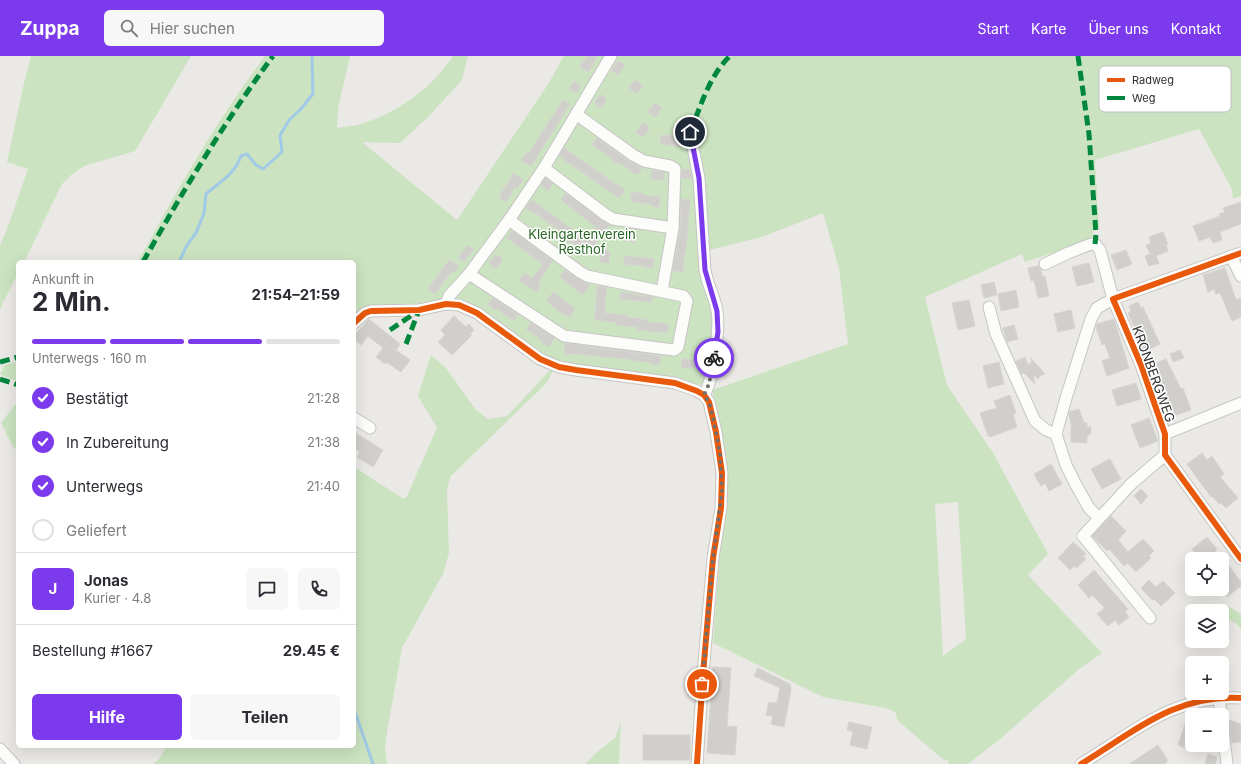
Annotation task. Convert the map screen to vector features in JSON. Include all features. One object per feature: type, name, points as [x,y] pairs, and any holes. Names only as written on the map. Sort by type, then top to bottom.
[{"type":"street","points":[[446,304],[449,296],[469,274],[509,220],[544,168],[611,56]]},
{"type":"street","points":[[576,114],[633,155],[644,161],[670,166],[674,169],[673,228],[662,291]]},
{"type":"street","points":[[690,132],[699,178],[705,270],[714,300],[718,321],[718,332],[709,384],[704,395]]},
{"type":"street","points":[[544,168],[613,219],[673,228]]},
{"type":"street","points":[[469,274],[564,336],[674,350],[678,347],[687,301],[683,296],[587,276],[509,220]]},
{"type":"street","name":"KRONBERGWEG","points":[[1045,264],[1091,244],[1095,244],[1100,250],[1113,299],[1141,365],[1165,434],[1165,455]]},
{"type":"street","points":[[1099,518],[1089,508],[1066,466],[1056,434],[1066,398],[1094,315],[1100,306],[1113,299],[1236,255],[1241,276]]},
{"type":"street","points":[[356,321],[371,311],[419,310],[446,304],[459,305],[477,313],[540,359],[549,363],[576,370],[675,383],[690,387],[704,395],[710,406],[716,432],[722,491],[713,558],[702,674],[697,764]]},
{"type":"street","points":[[989,307],[996,334],[1034,421],[1046,430],[1056,434]]},
{"type":"street","name":"KRONBERGWEG","points":[[1165,434],[1241,403]]},
{"type":"street","points":[[356,419],[370,428]]},
{"type":"street","points":[[1150,618],[1083,536],[1132,484],[1165,455],[1241,559]]},
{"type":"street","points":[[1229,698],[1241,698]]},
{"type":"street","points":[[1081,764],[1148,721],[1190,703],[1207,700]]},
{"type":"street","points":[[0,749],[14,764]]},
{"type":"street","points":[[1226,752],[1228,764]]},
{"type":"green space","points":[[31,56],[191,56],[135,151],[84,166],[71,175],[62,184],[25,260],[16,260],[16,277],[0,309],[0,245],[28,169],[7,162]]},
{"type":"green space","name":"Kleingartenverein Resthof","points":[[265,56],[350,56],[338,108],[337,128],[356,125],[380,117],[416,96],[436,77],[453,56],[468,56],[462,80],[429,116],[400,143],[362,142],[457,220],[547,86],[564,56],[1241,56],[1241,196],[1233,199],[1232,189],[1199,129],[1095,160],[1099,228],[1093,230],[1092,240],[1025,262],[1022,254],[925,297],[947,385],[993,453],[1048,554],[1028,575],[1102,653],[1078,670],[999,740],[968,764],[949,764],[948,760],[944,760],[898,721],[895,712],[886,708],[823,697],[713,643],[720,550],[722,437],[712,390],[848,344],[839,268],[823,213],[762,237],[705,251],[715,330],[704,385],[575,367],[544,357],[455,300],[435,300],[426,304],[408,305],[356,317],[356,260],[139,260],[198,156],[230,105]],"holes":[[[958,502],[966,639],[943,656],[935,504]]]},
{"type":"green space","points":[[431,355],[446,368],[476,410],[488,419],[507,416],[550,370],[553,370],[548,381],[450,477],[447,491],[449,553],[443,574],[402,648],[385,747],[387,764],[153,764],[159,759],[166,748],[356,748],[356,468],[404,499],[407,496],[437,428],[418,396]]},
{"type":"green space","points":[[16,362],[16,381],[0,374],[5,365]]},
{"type":"green space","points":[[16,404],[16,449],[13,447],[1,423]]},
{"type":"green space","points":[[1229,607],[1241,614],[1241,629],[1237,624],[1229,620]]},
{"type":"green space","points":[[621,722],[619,764],[585,764],[615,738]]},
{"type":"building","points":[[587,56],[597,56],[588,72],[580,67]]},
{"type":"building","points":[[618,61],[625,66],[618,75],[611,70]]},
{"type":"building","points":[[635,80],[643,86],[637,94],[629,88]]},
{"type":"building","points":[[574,81],[581,86],[576,93],[569,89]]},
{"type":"building","points":[[600,94],[607,99],[601,107],[594,103]]},
{"type":"building","points":[[563,100],[570,104],[531,166],[521,160],[526,153],[528,154]]},
{"type":"building","points":[[655,103],[662,108],[655,117],[648,112]]},
{"type":"building","points":[[643,123],[649,127],[649,130],[643,137],[636,132]]},
{"type":"building","points":[[661,135],[683,137],[682,146],[660,144]]},
{"type":"building","points":[[597,138],[629,161],[642,168],[637,175],[619,162],[618,164],[592,144]]},
{"type":"building","points":[[564,148],[625,190],[619,198],[559,156]]},
{"type":"building","points":[[682,169],[690,170],[692,179],[682,178]]},
{"type":"building","points":[[652,170],[665,172],[664,180],[651,179]]},
{"type":"building","points":[[514,173],[523,180],[517,188],[515,187],[506,202],[500,198],[500,195]]},
{"type":"building","points":[[546,178],[553,184],[548,191],[541,185]]},
{"type":"building","points":[[632,192],[660,197],[659,207],[651,206],[651,204],[631,202]]},
{"type":"building","points":[[566,193],[609,225],[588,253],[571,241],[569,243],[561,238],[564,234],[534,212],[533,213],[526,208],[532,200],[587,240],[596,227],[561,200]]},
{"type":"building","points":[[681,199],[690,200],[683,272],[673,271],[680,229]]},
{"type":"building","points":[[1241,202],[1241,224],[1220,232],[1222,240],[1213,243],[1210,237],[1199,241],[1193,226],[1220,216],[1219,214],[1225,212],[1223,208]]},
{"type":"building","points":[[628,228],[635,229],[634,242],[626,241]]},
{"type":"building","points":[[512,231],[553,261],[538,282],[541,285],[536,292],[519,280],[525,273],[532,278],[543,264],[507,238]]},
{"type":"building","points":[[1163,232],[1168,244],[1166,245],[1168,251],[1156,256],[1159,263],[1149,266],[1145,256],[1150,254],[1146,245],[1151,243],[1149,237]]},
{"type":"building","points":[[468,245],[474,249],[464,262],[458,258]]},
{"type":"building","points":[[601,250],[609,251],[609,263],[600,262]]},
{"type":"building","points":[[1126,250],[1132,264],[1117,270],[1111,255]]},
{"type":"building","points":[[496,254],[503,259],[496,269],[489,263]]},
{"type":"building","points":[[624,256],[654,259],[653,268],[624,264]]},
{"type":"building","points":[[449,260],[459,266],[453,273],[452,271],[435,294],[428,289]]},
{"type":"building","points":[[1089,263],[1094,282],[1077,286],[1072,267]]},
{"type":"building","points":[[1038,266],[1041,270],[1042,276],[1045,276],[1049,296],[1038,298],[1034,280],[1031,281],[1028,268]]},
{"type":"building","points":[[1225,268],[1236,300],[1241,298],[1241,317],[1232,321],[1220,293],[1216,294],[1214,289],[1208,292],[1203,275]]},
{"type":"building","points":[[565,270],[590,285],[583,295],[560,277]]},
{"type":"building","points":[[994,282],[997,295],[984,298],[981,285]]},
{"type":"building","points":[[597,286],[607,287],[604,313],[626,315],[625,317],[647,320],[647,322],[669,324],[668,333],[638,330],[638,327],[616,325],[617,322],[595,320]]},
{"type":"building","points":[[1016,290],[1019,307],[1001,311],[998,294]]},
{"type":"building","points":[[553,292],[575,309],[569,317],[566,315],[565,316],[546,301]]},
{"type":"building","points":[[621,292],[653,297],[652,302],[620,299]]},
{"type":"building","points":[[493,298],[518,315],[514,321],[488,304]]},
{"type":"building","points":[[969,300],[975,326],[958,330],[952,303]]},
{"type":"building","points":[[1138,302],[1141,308],[1143,307],[1160,344],[1145,351],[1128,313],[1131,312],[1129,306]]},
{"type":"building","points":[[1071,310],[1075,328],[1058,332],[1054,314]]},
{"type":"building","points":[[454,316],[466,327],[469,324],[474,330],[470,334],[472,335],[452,355],[438,342],[445,335],[441,330]]},
{"type":"building","points":[[369,319],[400,344],[396,350],[410,360],[401,372],[386,362],[385,364],[376,357],[383,348],[368,336],[361,345],[356,341],[356,334]]},
{"type":"building","points":[[1114,319],[1129,368],[1107,376],[1102,361],[1110,358],[1105,344],[1102,345],[1096,327],[1097,324]]},
{"type":"building","points":[[531,323],[555,338],[548,347],[542,343],[543,341],[526,329]]},
{"type":"building","points":[[1014,325],[1018,339],[1007,342],[1003,328]]},
{"type":"building","points":[[565,343],[661,356],[660,365],[630,359],[564,353]]},
{"type":"building","points":[[1180,350],[1184,358],[1173,362],[1170,354]]},
{"type":"building","points":[[1025,357],[1028,365],[1032,362],[1030,357],[1045,374],[1037,379],[1036,376],[1033,377],[1035,384],[1024,373],[1021,374],[1016,361]]},
{"type":"building","points":[[682,359],[695,360],[694,368],[681,367]]},
{"type":"building","points":[[1166,359],[1181,389],[1183,388],[1191,410],[1171,417],[1161,388],[1150,366]]},
{"type":"building","points":[[999,362],[1004,384],[988,388],[983,366]]},
{"type":"building","points":[[1136,383],[1141,399],[1117,406],[1112,390]]},
{"type":"building","points":[[1010,395],[1016,413],[1013,414],[1017,427],[990,437],[988,436],[980,413],[997,408],[994,401]]},
{"type":"building","points":[[1079,409],[1084,423],[1087,423],[1087,427],[1091,427],[1090,435],[1087,435],[1087,443],[1071,442],[1069,412]]},
{"type":"building","points":[[1149,418],[1158,441],[1140,448],[1131,425]]},
{"type":"building","points":[[356,433],[383,450],[373,467],[357,457],[360,452],[356,449]]},
{"type":"building","points":[[1202,453],[1207,460],[1212,456],[1224,474],[1220,477],[1238,498],[1226,508],[1221,503],[1219,504],[1212,496],[1211,497],[1187,464]]},
{"type":"building","points":[[1110,459],[1121,479],[1102,489],[1091,469]]},
{"type":"building","points":[[1051,464],[1062,484],[1049,491],[1045,483],[1041,486],[1034,474]]},
{"type":"building","points":[[1141,489],[1148,496],[1141,504],[1134,496]]},
{"type":"building","points":[[1111,516],[1126,531],[1118,540],[1128,552],[1143,539],[1154,551],[1149,556],[1151,558],[1136,572],[1128,563],[1124,566],[1109,549],[1107,551],[1092,536]]},
{"type":"building","points":[[1207,537],[1217,549],[1216,552],[1194,552],[1192,549]]},
{"type":"building","points":[[1073,542],[1086,554],[1083,556],[1086,559],[1076,568],[1074,566],[1070,570],[1058,558]]},
{"type":"building","points":[[1229,566],[1241,582],[1241,586],[1229,595]]},
{"type":"building","points":[[1094,570],[1128,609],[1125,612],[1129,617],[1119,625],[1115,620],[1108,626],[1097,614],[1104,609],[1104,607],[1092,595],[1089,598],[1078,585]]},
{"type":"building","points":[[1149,580],[1156,587],[1163,581],[1175,593],[1161,606],[1154,599],[1152,600],[1141,588]]},
{"type":"building","points":[[713,667],[731,668],[727,726],[737,727],[735,755],[707,753]]},
{"type":"building","points":[[758,668],[790,684],[791,690],[784,727],[771,724],[773,716],[766,715],[769,702],[777,703],[780,688],[754,676]]},
{"type":"building","points":[[1229,720],[1241,724],[1241,742],[1232,743]]},
{"type":"building","points":[[849,722],[872,727],[867,749],[850,745],[853,732],[847,730]]},
{"type":"building","points":[[1185,724],[1185,748],[1178,745]]},
{"type":"building","points":[[643,735],[690,735],[690,760],[643,760]]},
{"type":"building","points":[[1158,745],[1167,759],[1167,762],[1164,764],[1129,764]]},
{"type":"building","points":[[1208,754],[1217,757],[1215,764],[1205,764]]},
{"type":"waterway","points":[[180,260],[187,245],[196,233],[204,213],[206,194],[231,173],[241,156],[247,154],[256,165],[263,169],[282,152],[280,135],[290,119],[300,110],[313,94],[312,56]]},
{"type":"waterway","points":[[356,715],[373,764]]},
{"type":"marked path","points":[[144,260],[205,157],[273,56]]},
{"type":"marked path","points":[[690,132],[711,82],[716,73],[730,56]]},
{"type":"marked path","points":[[1078,56],[1089,134],[1096,234],[1095,244]]},
{"type":"marked path","points":[[406,344],[419,310]]},
{"type":"marked path","points":[[390,330],[418,311]]},
{"type":"marked path","points":[[0,362],[16,358]]},
{"type":"marked path","points":[[0,379],[16,384]]},
{"type":"cycle path","points":[[1241,253],[1113,299],[1141,365],[1165,434],[1165,455],[1241,559]]},
{"type":"cycle path","points":[[356,321],[365,313],[371,311],[419,310],[446,304],[459,305],[477,313],[540,359],[559,367],[675,383],[704,395],[709,402],[716,432],[722,473],[721,508],[713,558],[697,764]]},
{"type":"cycle path","points":[[1081,764],[1138,728],[1175,709],[1196,702],[1217,698],[1241,698]]},
{"type":"way so far","points":[[702,684],[713,558],[721,508],[722,491],[720,453],[709,402],[704,395],[709,384],[714,358]]},
{"type":"route","points":[[690,132],[699,178],[705,270],[717,311],[718,332],[714,358]]}]
